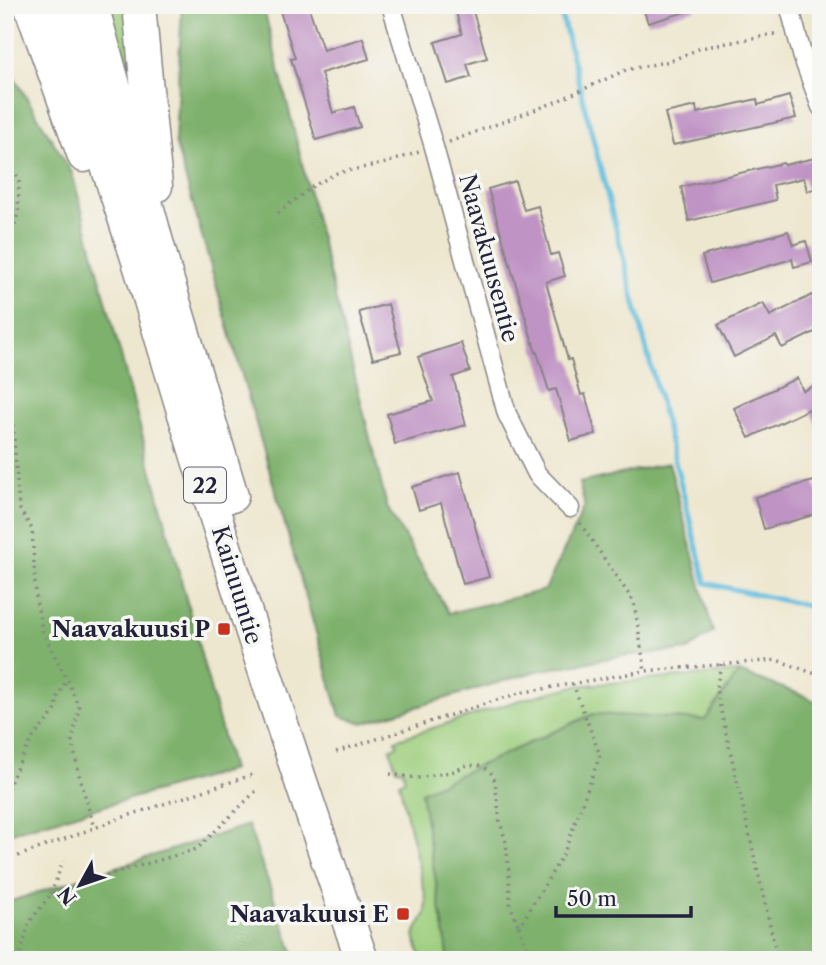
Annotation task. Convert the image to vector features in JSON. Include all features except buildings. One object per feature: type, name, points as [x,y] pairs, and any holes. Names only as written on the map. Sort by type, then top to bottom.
[{"type":"highway","points":[[30,5],[92,179],[154,275]]},
{"type":"highway","name":"Kainuuntie","points":[[64,5],[99,142],[154,275],[384,960]]},
{"type":"highway","name":"Kainuuntie","points":[[92,5],[124,128],[154,275],[160,338],[248,623],[311,816],[362,960]]},
{"type":"highway","points":[[139,5],[154,275]]},
{"type":"street","name":"Naavakuusentie","points":[[391,5],[434,147],[507,414],[537,474],[570,508]]},
{"type":"street","points":[[789,5],[803,58],[821,107]]},
{"type":"path","points":[[278,213],[313,186],[337,173],[386,163],[434,147],[564,98],[626,70],[670,61],[701,48],[795,30]]},
{"type":"path","points":[[5,157],[19,179],[18,214],[5,270]]},
{"type":"path","points":[[5,303],[5,327]]},
{"type":"path","points":[[5,373],[6,402],[13,425],[19,508],[32,528],[36,600],[43,633],[79,707],[72,742],[94,828]]},
{"type":"path","points":[[570,508],[634,602],[645,671]]},
{"type":"path","points":[[336,752],[519,693],[645,671],[777,660],[821,676]]},
{"type":"path","points":[[721,664],[716,689],[778,960]]},
{"type":"path","points":[[5,795],[32,739],[55,711],[58,696],[67,679]]},
{"type":"path","points":[[519,927],[564,853],[600,755],[573,684]]},
{"type":"path","points":[[390,774],[418,778],[455,771],[467,765],[481,766],[490,771],[495,781],[500,821],[506,842],[510,904],[533,960]]},
{"type":"path","points":[[5,861],[255,774]]},
{"type":"path","points":[[51,894],[197,849],[257,790]]},
{"type":"path","points":[[19,960],[29,923],[51,894],[63,861]]},
{"type":"green space","points":[[107,5],[131,5],[141,131]]},
{"type":"green space","points":[[182,5],[263,5],[387,507],[449,613],[545,590],[585,506],[579,483],[669,463],[713,632],[688,650],[621,656],[537,671],[363,723],[340,716],[175,142]]},
{"type":"green space","points":[[5,62],[72,173],[232,770],[5,834]]},
{"type":"green space","points":[[739,672],[706,720],[593,714],[421,792],[449,960],[422,960],[414,935],[426,913],[426,898],[399,782],[405,780],[403,770],[396,769],[390,749],[398,745],[395,740],[520,700],[575,686]]},
{"type":"green space","points":[[739,672],[821,704],[821,960],[449,960],[421,792],[593,714],[705,720]]},
{"type":"green space","points":[[248,825],[296,960],[5,960],[5,903]]},
{"type":"waterway","points":[[559,5],[706,583],[808,606],[821,628]]},
{"type":"place","name":"Naavakuusi P","points":[[224,629]]},
{"type":"place","name":"Naavakuusi E","points":[[403,914]]}]
